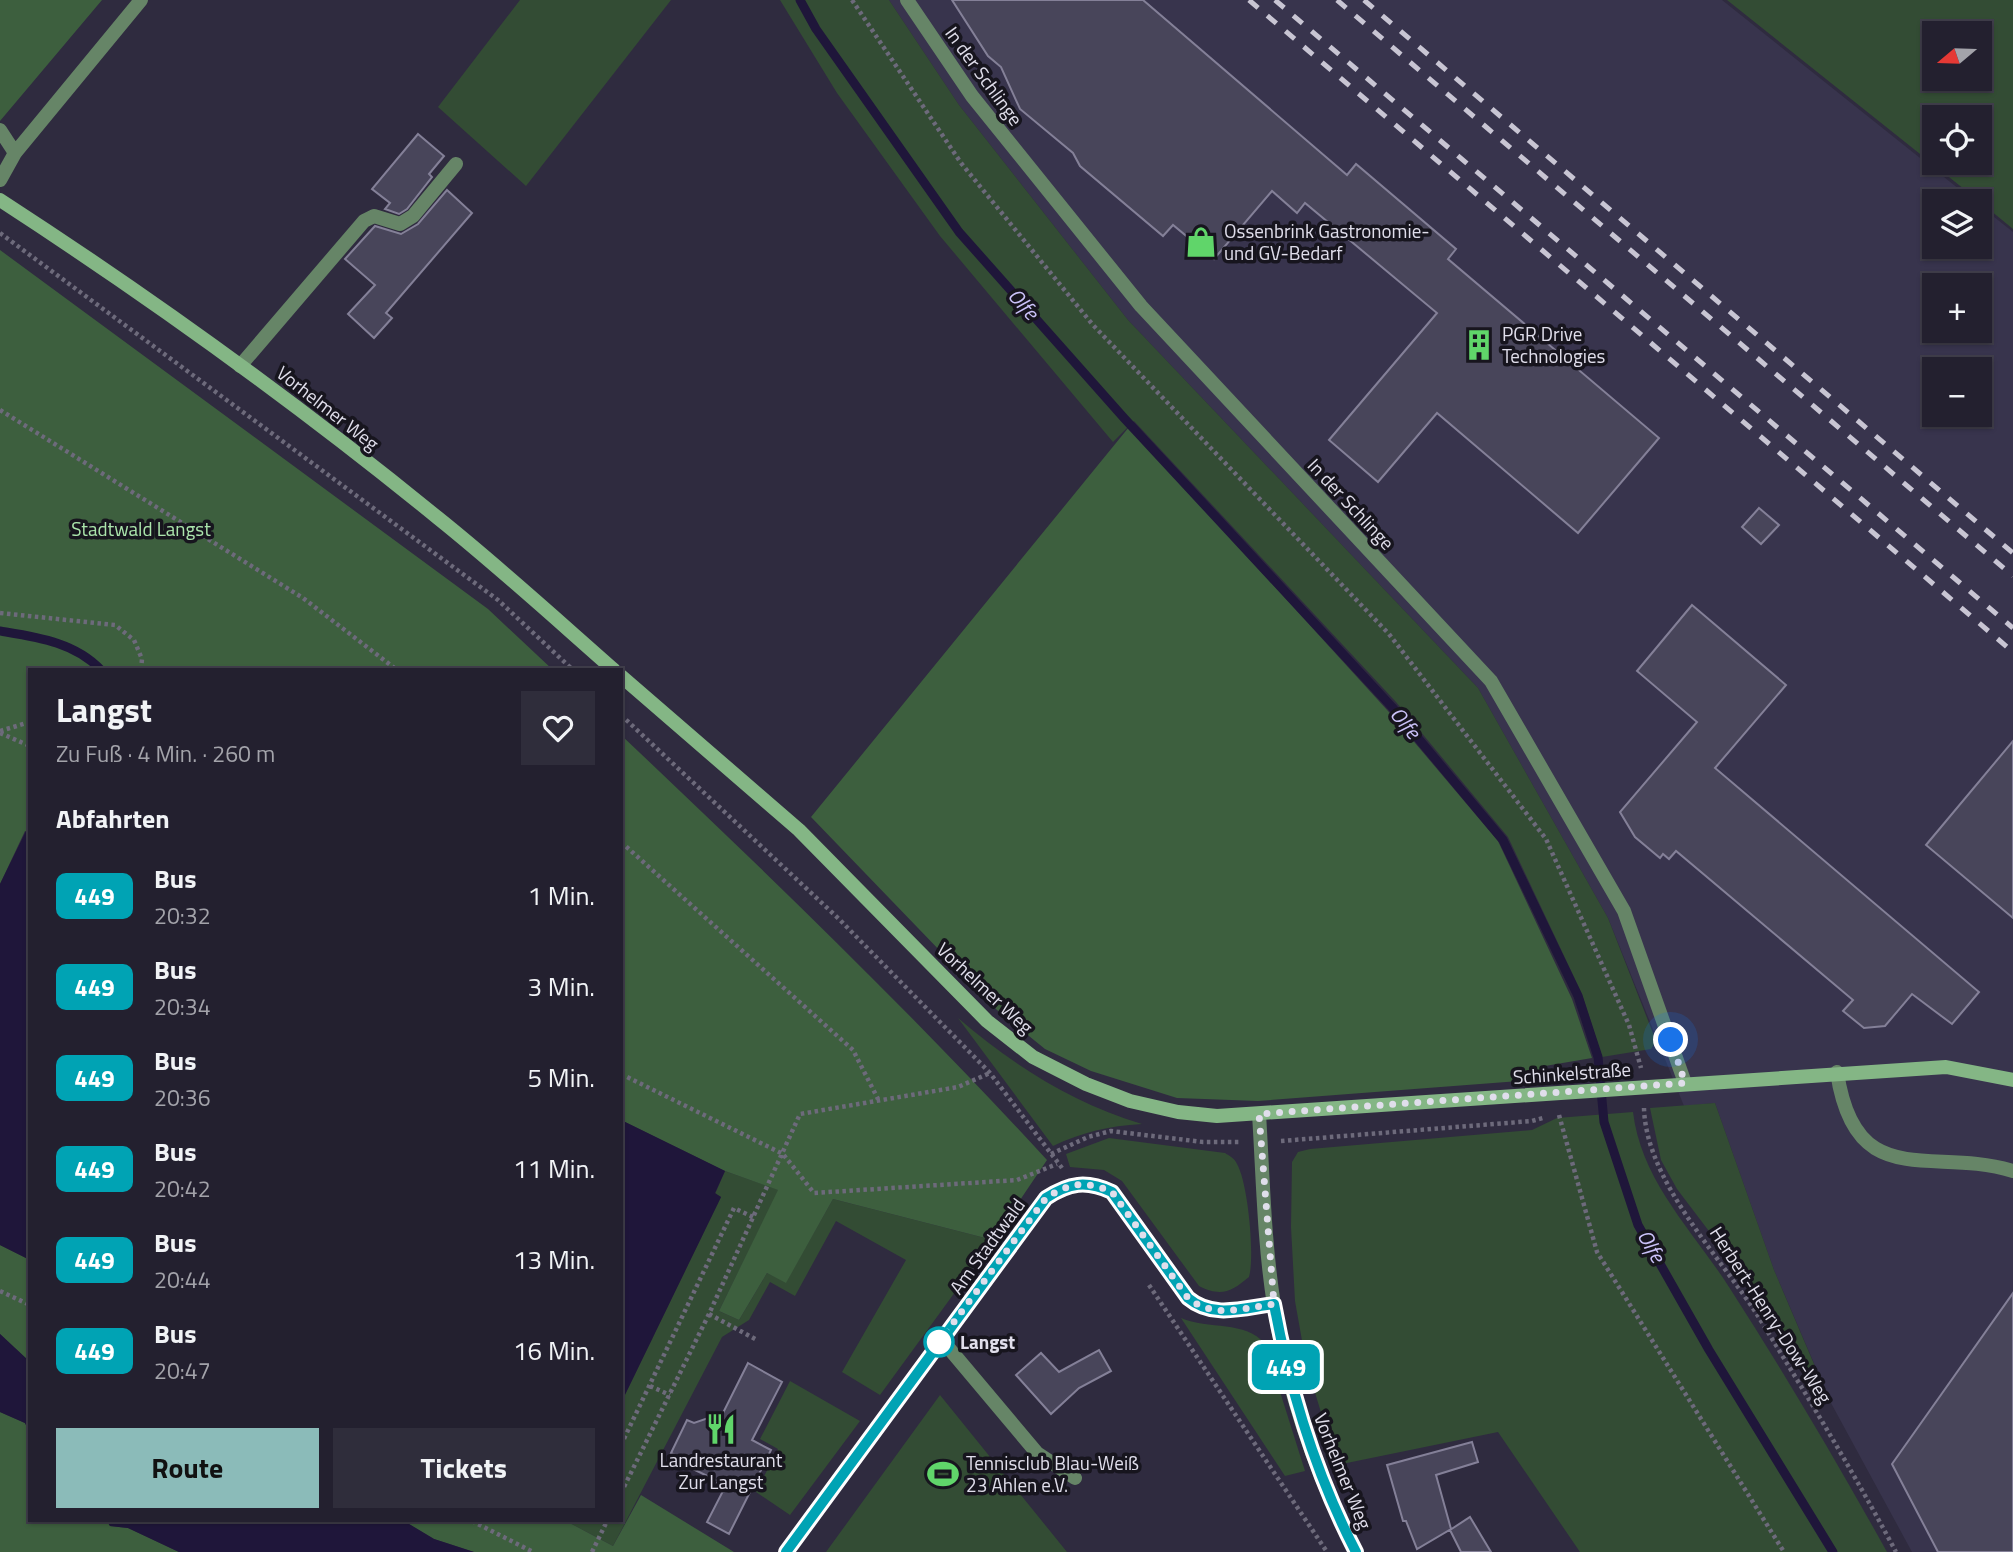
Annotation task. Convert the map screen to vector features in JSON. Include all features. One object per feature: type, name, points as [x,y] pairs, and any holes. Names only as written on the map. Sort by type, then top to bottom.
[{"type":"street","points":[[0,180],[15,153],[141,0]]},
{"type":"street","name":"In der Schlinge","points":[[907,0],[972,96],[1141,306],[1490,681],[1624,911],[1685,1083]]},
{"type":"street","points":[[0,130],[15,153]]},
{"type":"street","points":[[240,366],[364,221],[374,216],[400,224],[413,216],[456,164]]},
{"type":"street","name":"Vorhelmer Weg","points":[[0,200],[118,278],[240,366],[439,519],[612,668]]},
{"type":"street","name":"Vorhelmer Weg","points":[[623,678],[799,830],[987,1021],[1033,1058],[1086,1084],[1130,1101],[1178,1112],[1217,1116],[1259,1114],[1274,1304],[1286,1367],[1301,1421],[1320,1473],[1356,1552]]},
{"type":"street","name":"Schinkelstraße","points":[[1259,1114],[1837,1072],[1946,1067],[2013,1080]]},
{"type":"street","points":[[1837,1072],[1841,1097],[1861,1139],[1885,1155],[1933,1164],[1992,1164],[2013,1171]]},
{"type":"street","name":"Am Stadtwald","points":[[786,1552],[1046,1198],[1076,1183],[1095,1184],[1112,1192],[1188,1298],[1200,1308],[1214,1312],[1274,1304]]},
{"type":"street","points":[[942,1340],[1037,1452],[1075,1478]]},
{"type":"path","name":"Herbert-Henry-Dow-Weg","points":[[852,0],[961,163],[1093,326],[1389,634],[1546,839],[1629,1025],[1643,1087],[1644,1128],[1655,1162],[1671,1191],[1735,1281],[1841,1450],[1896,1552]]},
{"type":"path","points":[[0,233],[498,600],[571,668]]},
{"type":"path","points":[[0,410],[303,598],[394,668]]},
{"type":"path","points":[[0,613],[116,625],[134,640],[142,659],[141,668]]},
{"type":"path","points":[[623,717],[839,919],[990,1073],[1051,1154],[1088,1137],[1111,1131],[1203,1142],[1261,1142],[1532,1121],[1559,1112],[1598,1252],[1784,1552]]},
{"type":"path","points":[[0,732],[28,723]]},
{"type":"path","points":[[0,732],[28,745]]},
{"type":"path","points":[[623,844],[853,1051],[878,1099]]},
{"type":"path","points":[[623,1489],[709,1314],[800,1114],[958,1087],[990,1073]]},
{"type":"path","points":[[623,1075],[783,1154],[814,1193],[1017,1180],[1058,1164]]},
{"type":"path","points":[[623,1441],[734,1208],[753,1217]]},
{"type":"path","points":[[1144,1278],[1327,1552]]},
{"type":"path","points":[[0,1291],[28,1304]]},
{"type":"path","points":[[709,1314],[757,1340]]},
{"type":"path","points":[[650,1386],[670,1395]]},
{"type":"path","points":[[474,1522],[533,1552]]},
{"type":"path","points":[[592,1552],[607,1522]]},
{"type":"shaded area","points":[[889,0],[1722,0],[1922,160],[1922,175],[1941,175],[1959,189],[1922,189],[1922,259],[1992,259],[1992,215],[2013,232],[2013,1552],[1912,1552],[1831,1403],[1774,1270],[1715,1103],[1684,1106],[1608,918],[1478,688],[1128,320],[959,105]]},
{"type":"shaded area","points":[[26,831],[28,832],[28,1259],[0,1245],[0,884]]},
{"type":"shaded area","points":[[623,1121],[725,1171],[715,1193],[721,1197],[623,1399]]},
{"type":"shaded area","points":[[0,1334],[28,1360],[28,1429],[25,1423],[0,1412]]},
{"type":"shaded area","points":[[108,1522],[406,1522],[434,1539],[474,1552],[179,1552],[128,1528],[110,1526]]},
{"type":"green space","points":[[0,0],[102,0],[0,121]]},
{"type":"green space","points":[[520,0],[671,0],[526,186],[438,107]]},
{"type":"green space","points":[[780,0],[889,0],[959,105],[1128,320],[1478,688],[1608,918],[1656,1041],[1651,1049],[1602,1057],[1582,994],[1508,837],[1396,702],[1134,421],[1113,442],[940,236],[837,93]]},
{"type":"green space","points":[[1727,0],[2013,0],[2013,229],[1992,212],[1992,189],[1964,189],[1946,175],[1992,175],[1992,105],[1922,105],[1922,156]]},
{"type":"green space","name":"Stadtwald Langst","points":[[0,250],[488,609],[551,668],[28,668],[28,832],[25,831],[0,884]]},
{"type":"green space","points":[[1129,427],[1388,711],[1498,841],[1572,999],[1592,1058],[1545,1066],[1545,1079],[1258,1101],[1177,1098],[1091,1071],[1045,1049],[997,1010],[811,817]]},
{"type":"green space","points":[[623,737],[838,944],[1047,1160],[993,1240],[833,1199],[786,1283],[767,1273],[739,1320],[719,1311],[778,1190],[725,1171],[623,1121]]},
{"type":"green space","points":[[958,1018],[1044,1081],[1091,1105],[1142,1124],[1096,1130],[1053,1146]]},
{"type":"green space","points":[[1715,1103],[1774,1270],[1831,1404],[1743,1276],[1677,1189],[1661,1160],[1650,1108]]},
{"type":"green space","points":[[1633,1112],[1646,1161],[1658,1183],[1770,1352],[1887,1552],[1580,1552],[1498,1432],[1337,1465],[1306,1363],[1295,1301],[1291,1227],[1292,1162],[1298,1152],[1532,1130],[1557,1118]]},
{"type":"green space","points":[[1109,1138],[1225,1153],[1234,1159],[1241,1173],[1247,1203],[1251,1237],[1249,1277],[1226,1291],[1214,1291],[1199,1286],[1122,1181],[1104,1170],[1070,1167],[1066,1154]]},
{"type":"green space","points":[[725,1171],[779,1190],[719,1311],[739,1320],[767,1273],[786,1282],[833,1199],[993,1240],[880,1395],[842,1372],[906,1260],[836,1221],[795,1296],[770,1282],[749,1320],[722,1337],[613,1546],[568,1522],[623,1522],[623,1399],[721,1197],[715,1194]]},
{"type":"green space","points":[[0,1245],[28,1259],[28,1360],[0,1334]]},
{"type":"green space","points":[[1181,1318],[1237,1328],[1257,1336],[1265,1344],[1305,1471],[1285,1476]]},
{"type":"green space","points":[[790,1381],[860,1421],[790,1515],[756,1492],[778,1449],[760,1439]]},
{"type":"green space","name":"Tennisclub Blau-Weiß 23 Ahlen e.V.","points":[[940,1395],[1067,1552],[826,1552]]},
{"type":"green space","points":[[0,1412],[25,1423],[28,1429],[28,1522],[108,1522],[110,1526],[128,1528],[179,1552],[0,1552]]},
{"type":"green space","points":[[641,1495],[734,1552],[474,1552],[434,1539],[406,1522],[568,1522],[613,1546]]},
{"type":"building","points":[[952,0],[1143,0],[1347,175],[1356,164],[1456,249],[1448,259],[1659,438],[1578,533],[1437,413],[1378,482],[1329,440],[1437,313],[1305,203],[1297,213],[1272,191],[1214,259],[1173,225],[1163,236],[1080,166],[1073,153],[1020,109],[1001,67],[988,56]]},
{"type":"building","points":[[418,134],[444,156],[429,174],[432,177],[407,209],[399,214],[385,209],[390,203],[372,189]]},
{"type":"building","points":[[447,190],[472,213],[386,313],[392,318],[374,338],[348,314],[375,285],[345,259],[375,226],[401,234],[418,224]]},
{"type":"building","points":[[1759,508],[1779,525],[1761,544],[1742,527]]},
{"type":"building","points":[[1692,605],[1786,685],[1715,768],[1979,992],[1952,1024],[1912,994],[1885,1026],[1864,1028],[1843,1011],[1853,1000],[1676,851],[1669,859],[1663,854],[1660,858],[1635,837],[1620,812],[1697,722],[1637,671]]},
{"type":"building","points":[[2013,741],[2013,918],[1926,845]]},
{"type":"building","points":[[2013,1293],[2013,1552],[1938,1552],[1892,1464]]},
{"type":"building","points":[[1099,1350],[1111,1371],[1079,1388],[1051,1414],[1016,1375],[1041,1353],[1059,1372]]},
{"type":"building","name":"Landrestaurant Zur Langst","points":[[748,1363],[782,1382],[752,1440],[771,1450],[729,1534],[707,1522],[723,1491],[715,1487],[718,1481],[676,1461],[678,1456],[671,1453],[687,1420],[694,1423],[723,1413]]},
{"type":"building","points":[[1472,1442],[1478,1462],[1436,1475],[1451,1529],[1417,1549],[1406,1521],[1403,1521],[1387,1465]]},
{"type":"building","points":[[1470,1517],[1491,1552],[1461,1552],[1450,1530]]},
{"type":"waterway","name":"Olfe","points":[[800,0],[816,29],[959,232],[1124,418],[1392,707],[1503,840],[1578,996],[1598,1057],[1604,1122],[1638,1225],[1709,1350],[1833,1552]]},
{"type":"waterway","points":[[0,631],[54,642],[79,653],[99,668]]},
{"type":"railway","points":[[1249,0],[2013,652]]},
{"type":"railway","points":[[1275,0],[2013,628]]},
{"type":"railway","points":[[1337,0],[2013,576]]},
{"type":"railway","points":[[1364,0],[2013,553]]},
{"type":"bus line","name":"449","points":[[786,1552],[1046,1198],[1076,1183],[1095,1184],[1112,1192],[1188,1298],[1200,1308],[1214,1312],[1274,1304],[1286,1367],[1301,1421],[1340,1521],[1356,1552]]},
{"type":"place","name":"Ossenbrink Gastronomie- und GV-Bedarf","points":[[1201,242]]},
{"type":"place","name":"PGR Drive Technologies","points":[[1479,345]]},
{"type":"place","name":"Langst","points":[[939,1342]]},
{"type":"place","name":"Landrestaurant Zur Langst","points":[[721,1429]]},
{"type":"place","name":"Tennisclub Blau-Weiß 23 Ahlen e.V.","points":[[943,1474]]},
{"type":"route","points":[[939,1342],[1046,1198],[1060,1189],[1076,1183],[1095,1184],[1112,1192],[1188,1298],[1200,1308],[1214,1312],[1274,1304],[1264,1208],[1259,1114],[1685,1083],[1671,1040]]}]
